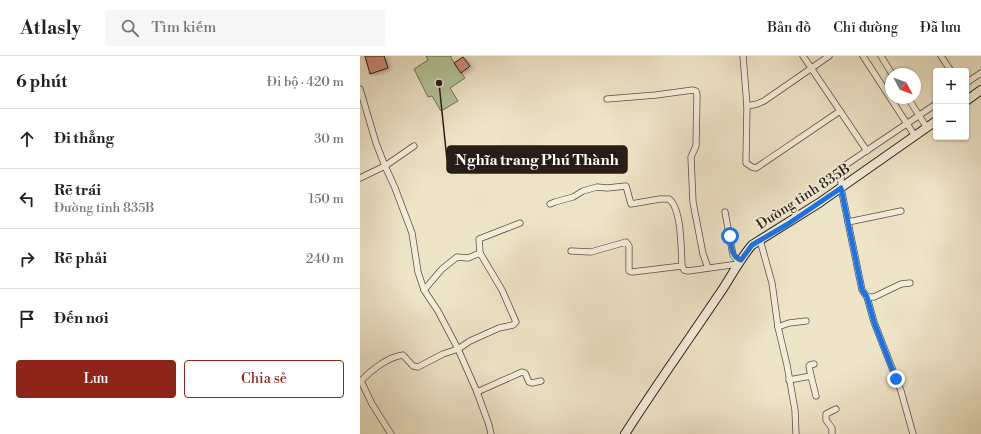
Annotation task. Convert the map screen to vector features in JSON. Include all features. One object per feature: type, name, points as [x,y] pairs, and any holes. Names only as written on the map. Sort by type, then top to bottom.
[{"type":"main road","points":[[969,97],[981,90]]},
{"type":"main road","name":"Đường tỉnh 835B","points":[[625,434],[719,295],[739,262],[752,245],[788,224],[933,123]]},
{"type":"street","points":[[743,56],[747,106],[746,163],[752,168],[756,168],[840,111]]},
{"type":"street","points":[[803,56],[867,151]]},
{"type":"street","points":[[747,106],[764,101],[829,56]]},
{"type":"street","points":[[863,56],[915,136]]},
{"type":"street","points":[[881,56],[888,68]]},
{"type":"street","points":[[941,56],[949,68]]},
{"type":"street","points":[[969,81],[981,73]]},
{"type":"street","points":[[360,89],[376,143],[412,233],[418,272],[424,290],[438,311],[458,348],[490,425],[491,434]]},
{"type":"street","points":[[607,99],[693,90],[696,91],[696,146],[691,157],[693,202],[703,254],[708,268]]},
{"type":"street","points":[[912,104],[926,128]]},
{"type":"street","points":[[913,434],[901,391],[874,322],[867,297],[862,290],[841,188],[840,168],[933,106]]},
{"type":"street","points":[[360,178],[385,166],[414,146]]},
{"type":"street","points":[[550,204],[573,197],[583,191],[597,187],[607,188],[626,186],[631,204],[669,199],[675,206],[679,224],[682,266],[684,270],[688,271],[739,262]]},
{"type":"street","points":[[848,222],[901,211]]},
{"type":"street","points":[[725,212],[733,255],[739,262]]},
{"type":"street","points":[[391,434],[372,404],[361,381],[371,372],[396,356],[403,355],[413,366],[418,367],[499,328],[514,325],[516,322],[502,290],[480,253],[479,239],[520,223]]},
{"type":"street","points":[[760,240],[772,283],[778,327],[794,410],[796,434]]},
{"type":"street","points":[[571,251],[592,252],[626,242],[629,246],[629,271],[632,272],[682,266]]},
{"type":"street","points":[[424,290],[456,257],[468,258],[480,253]]},
{"type":"street","points":[[867,297],[874,297],[901,284],[910,283]]},
{"type":"street","points":[[778,327],[789,323],[806,321]]},
{"type":"street","points":[[814,364],[809,366],[816,396]]},
{"type":"street","points":[[477,392],[522,372],[526,373],[529,382],[532,383],[541,380]]},
{"type":"street","points":[[789,380],[812,376]]},
{"type":"street","points":[[832,434],[832,428],[826,420],[826,414],[836,409]]},
{"type":"green space","points":[[426,56],[451,56],[465,78],[450,88],[458,101],[441,111],[432,96],[428,97],[414,69],[428,60]]},
{"type":"building","points":[[365,56],[384,56],[388,68],[370,74]]},
{"type":"building","points":[[463,57],[470,66],[461,73],[454,63]]},
{"type":"place","name":"Nghĩa trang Phú Thành","points":[[439,83]]},
{"type":"route","points":[[730,236],[733,255],[736,259],[741,260],[752,245],[788,224],[841,188],[862,290],[867,297],[874,322],[896,379]]}]
